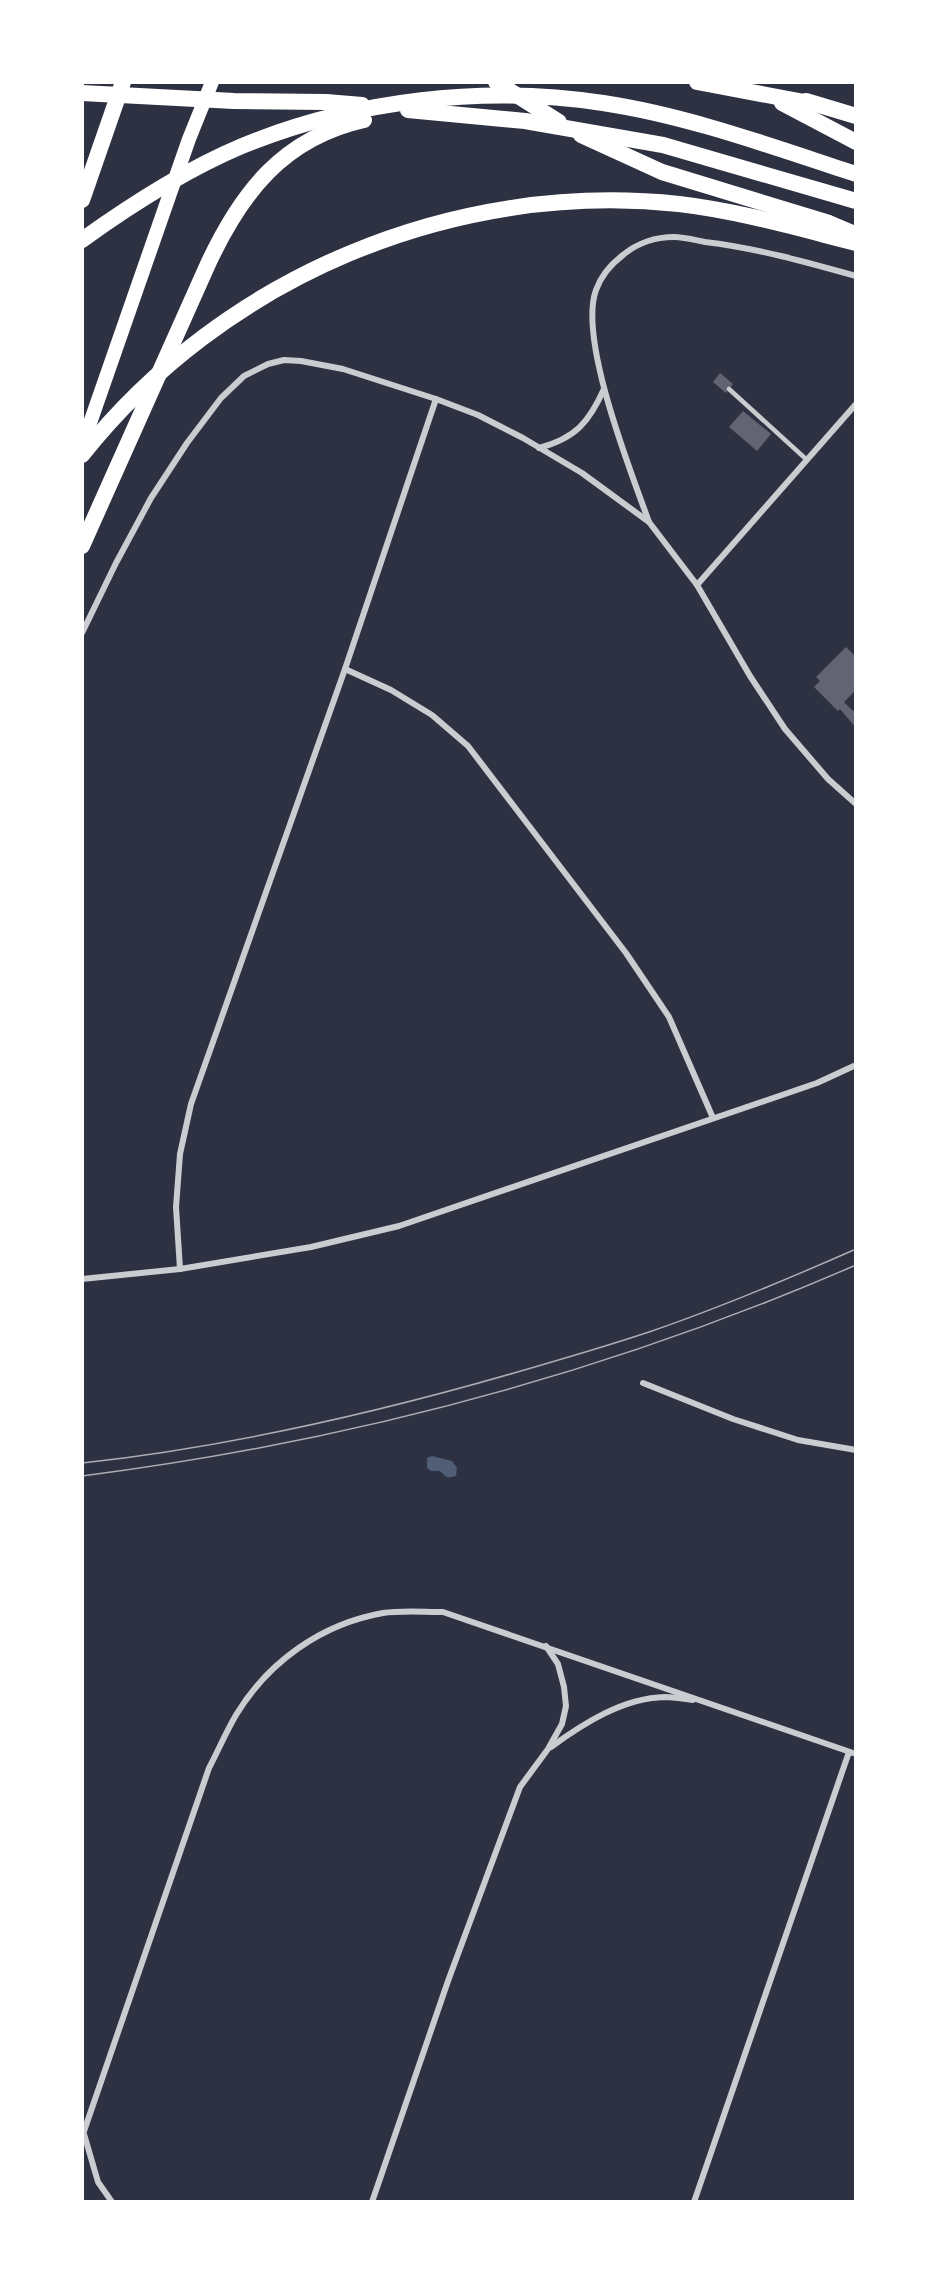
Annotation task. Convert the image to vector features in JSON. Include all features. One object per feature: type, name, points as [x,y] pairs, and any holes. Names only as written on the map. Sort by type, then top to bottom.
[{"type":"highway","points":[[82,200],[123,82]]},
{"type":"highway","points":[[496,82],[579,134],[614,152],[662,172],[829,223],[855,234]]},
{"type":"highway","points":[[697,82],[815,104]]},
{"type":"highway","points":[[753,82],[855,116]]},
{"type":"highway","points":[[753,82],[781,102],[855,142]]},
{"type":"highway","points":[[82,93],[234,101],[326,102],[525,121],[663,145],[855,201]]},
{"type":"highway","points":[[82,240],[142,198],[242,146],[318,120],[402,103],[492,96],[530,95],[571,98],[648,112],[782,150],[855,174]]},
{"type":"highway","points":[[82,546],[222,232],[239,204],[262,176],[282,159],[318,136],[351,123],[418,111]]},
{"type":"highway","points":[[82,454],[137,394],[221,323],[294,279],[359,249],[435,223],[510,208],[593,201],[679,204],[777,222],[855,243]]},
{"type":"main road","points":[[82,446],[189,139],[212,82]]},
{"type":"street","points":[[649,522],[615,427],[604,388],[593,333],[592,313],[595,292],[614,262],[640,244],[674,237],[731,245],[855,276]]},
{"type":"street","points":[[82,633],[151,498],[187,443],[221,398],[244,376],[268,364],[284,360],[343,369],[436,399],[478,416],[582,473],[649,522],[697,585],[750,676],[785,729],[828,779],[855,804]]},
{"type":"street","points":[[539,448],[564,439],[582,427],[595,409],[604,388]]},
{"type":"street","points":[[180,1269],[176,1207],[180,1154],[191,1104],[345,669],[436,399]]},
{"type":"street","points":[[697,585],[855,404]]},
{"type":"street","points":[[345,669],[390,690],[432,715],[468,746],[626,953],[669,1017],[713,1118]]},
{"type":"street","points":[[82,1279],[180,1269],[311,1247],[399,1226],[817,1083],[855,1065]]},
{"type":"street","points":[[642,1383],[733,1419],[798,1440],[855,1450]]},
{"type":"street","points":[[112,2202],[98,2182],[83,2135],[209,1768],[236,1714],[265,1674],[307,1641],[341,1626],[384,1613],[443,1612],[852,1753],[694,2202]]},
{"type":"street","points":[[372,2202],[448,1982],[520,1787],[548,1749],[562,1724],[566,1706],[564,1687],[558,1664],[546,1646]]},
{"type":"street","points":[[548,1749],[582,1725],[637,1701],[667,1697],[705,1702]]},
{"type":"lane","points":[[729,389],[807,460]]},
{"type":"water","points":[[432,1456],[452,1461],[457,1468],[456,1476],[447,1477],[440,1471],[431,1471],[427,1468],[427,1458]]},
{"type":"building","points":[[720,373],[733,384],[726,393],[713,382]]},
{"type":"building","points":[[743,411],[771,434],[757,451],[729,427]]},
{"type":"building","points":[[846,647],[856,657],[856,690],[844,702],[853,711],[856,709],[856,728],[840,709],[838,711],[814,687],[820,681],[816,677]]},
{"type":"tram line","points":[[82,1463],[246,1438],[354,1415],[461,1388],[649,1332],[753,1293],[856,1249]]},
{"type":"tram line","points":[[82,1476],[182,1462],[281,1444],[379,1423],[476,1398],[573,1370],[669,1338],[856,1265]]}]
